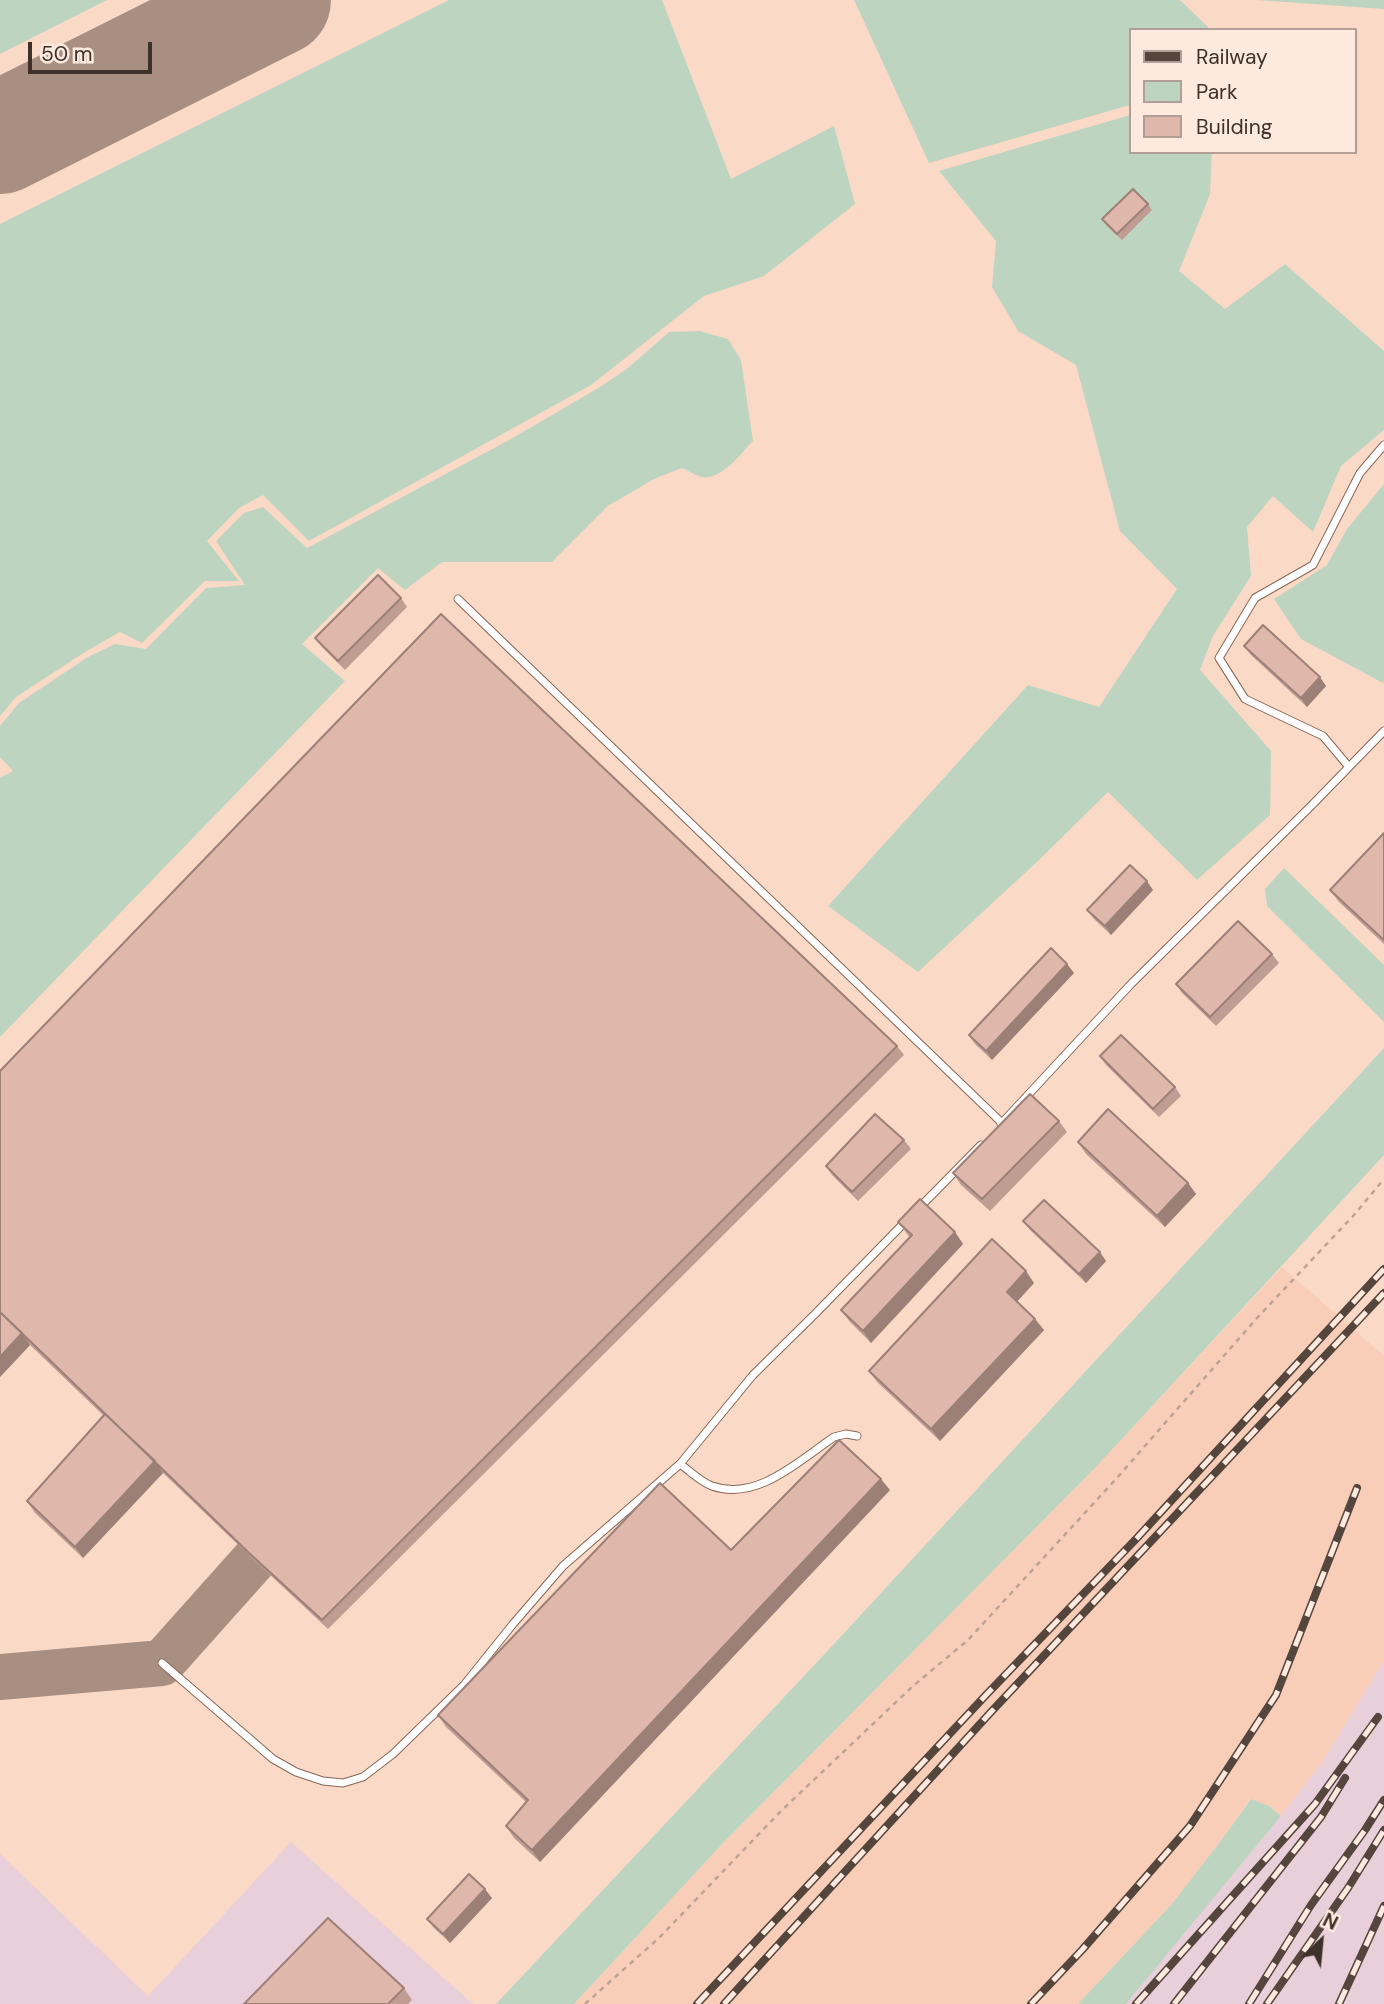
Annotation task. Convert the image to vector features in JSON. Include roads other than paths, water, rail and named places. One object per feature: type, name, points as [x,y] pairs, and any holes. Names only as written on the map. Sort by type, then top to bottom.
[{"type":"lane","points":[[1349,767],[1323,736],[1245,699],[1219,658],[1255,598],[1313,565],[1360,473],[1384,445]]},
{"type":"lane","points":[[458,599],[1002,1123]]},
{"type":"lane","points":[[993,1133],[1131,984],[1384,731]]},
{"type":"lane","points":[[162,1662],[273,1759],[296,1772],[323,1781],[343,1783],[363,1777],[393,1754],[464,1685],[563,1566],[680,1464],[753,1375],[983,1142]]},
{"type":"lane","points":[[680,1464],[712,1486],[735,1489],[757,1486],[771,1481],[834,1437],[846,1434],[857,1436]]},
{"type":"railway","points":[[697,2004],[1137,1538],[1384,1269]]},
{"type":"railway","points":[[724,2004],[991,1712],[1384,1293]]},
{"type":"railway","points":[[1031,2004],[1190,1826],[1276,1695],[1357,1488]]},
{"type":"railway","points":[[1136,2004],[1315,1804],[1378,1717]]},
{"type":"railway","points":[[1174,2004],[1321,1817],[1345,1778]]},
{"type":"railway","points":[[1249,2004],[1311,1905],[1384,1800]]},
{"type":"railway","points":[[1267,2004],[1348,1888],[1384,1830]]},
{"type":"railway","points":[[1339,2004],[1384,1906]]}]
